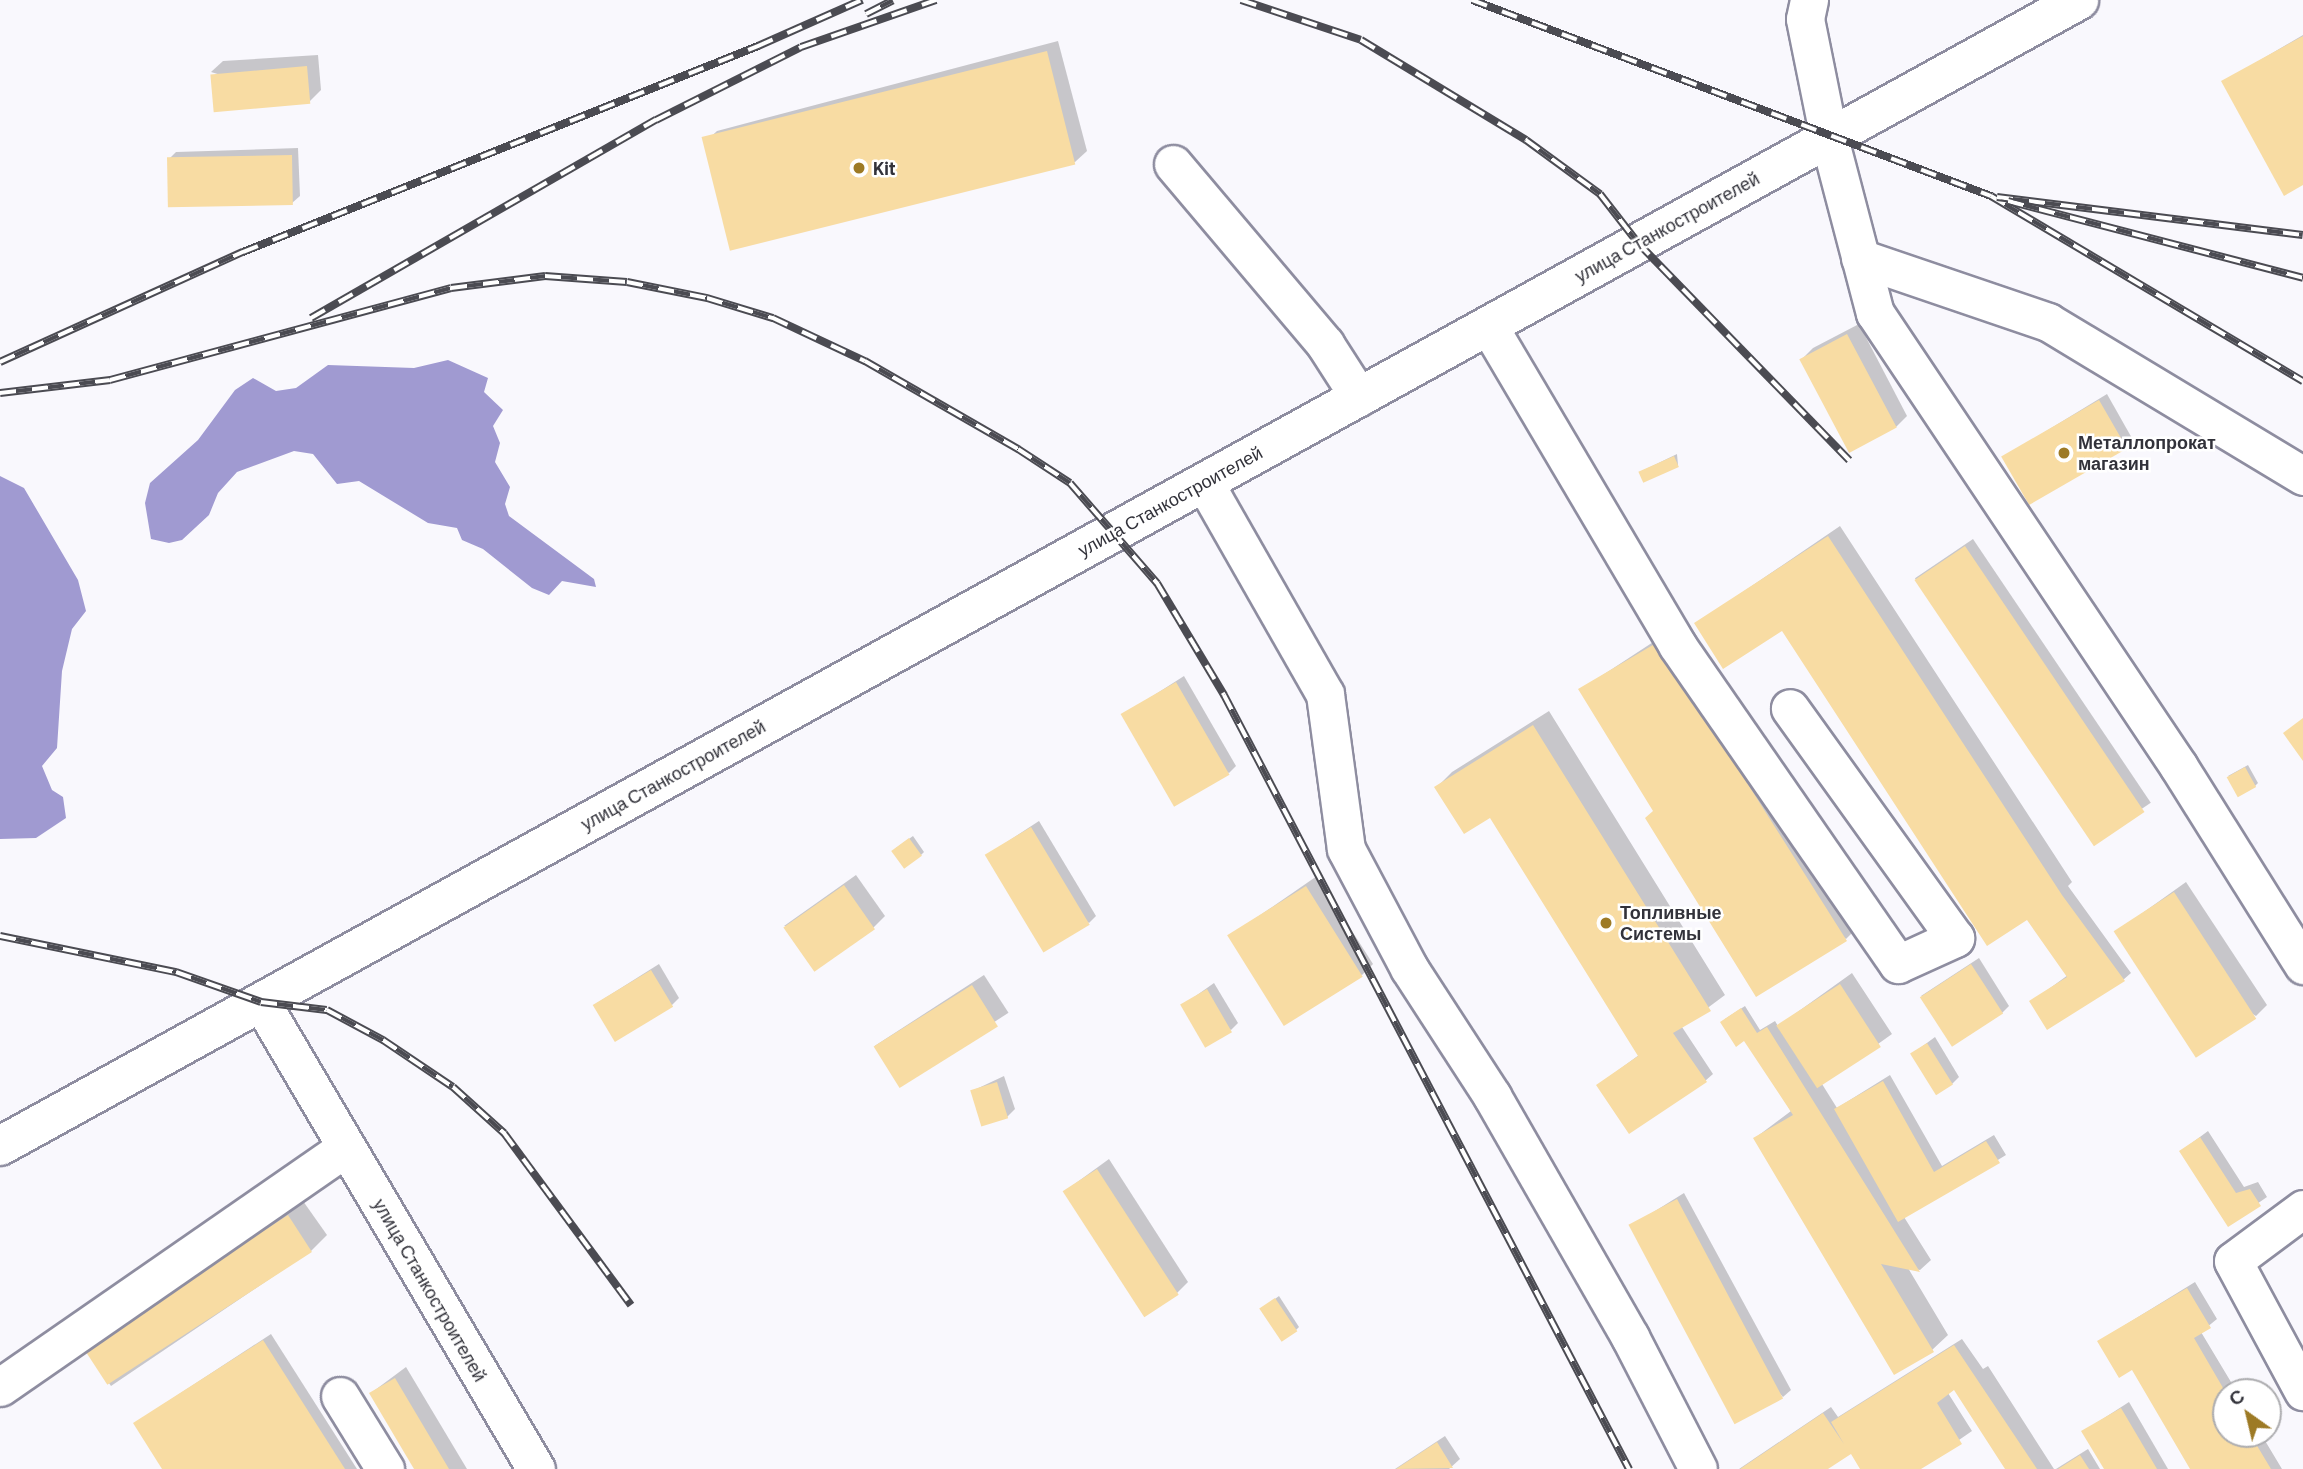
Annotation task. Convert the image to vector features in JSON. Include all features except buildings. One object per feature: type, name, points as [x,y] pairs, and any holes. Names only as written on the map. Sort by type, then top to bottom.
[{"type":"main road","name":"улица Станкостроителей","points":[[0,1146],[2079,0]]},
{"type":"lane","points":[[1809,0],[1805,19],[1829,138],[1875,313],[2179,767],[2303,965]]},
{"type":"lane","points":[[1173,164],[1325,344],[1359,397]]},
{"type":"lane","points":[[1860,258],[2049,322],[2303,476]]},
{"type":"lane","points":[[1489,325],[1676,645],[1898,964],[1955,938],[1790,708]]},
{"type":"lane","points":[[1204,482],[1325,694],[1346,849],[1409,968],[1492,1096],[1630,1337],[1698,1469]]},
{"type":"lane","name":"улица Станкостроителей","points":[[261,1002],[536,1469]]},
{"type":"lane","points":[[0,1387],[346,1147]]},
{"type":"lane","points":[[2303,1209],[2233,1261],[2303,1391]]},
{"type":"lane","points":[[340,1396],[385,1469]]},
{"type":"shaded area","points":[[448,360],[488,378],[484,392],[503,410],[493,426],[500,443],[495,462],[510,487],[505,504],[509,516],[594,579],[596,587],[562,581],[549,595],[532,588],[483,549],[462,540],[457,528],[428,523],[359,481],[337,484],[313,454],[294,451],[237,472],[218,493],[209,515],[182,540],[169,543],[151,539],[145,503],[150,483],[198,440],[235,390],[253,378],[276,391],[296,388],[328,365],[414,368]]},
{"type":"shaded area","points":[[0,476],[24,488],[78,580],[86,611],[72,629],[62,671],[57,748],[42,766],[52,790],[63,797],[66,818],[36,838],[0,839]]},
{"type":"railway","points":[[0,362],[243,252],[758,46],[862,0]]},
{"type":"railway","points":[[866,14],[893,0]]},
{"type":"railway","points":[[311,318],[656,120],[801,47],[936,0]]},
{"type":"railway","points":[[1241,0],[1361,40],[1526,140],[1600,194],[1638,243],[1849,460]]},
{"type":"railway","points":[[1472,0],[1991,196],[2303,381]]},
{"type":"railway","points":[[1997,197],[2303,235]]},
{"type":"railway","points":[[2008,201],[2303,278]]},
{"type":"railway","points":[[0,393],[110,380],[451,288],[545,276],[627,282],[707,298],[773,318],[865,361],[1018,449],[1070,483],[1157,583],[1224,695],[1629,1469]]},
{"type":"railway","points":[[0,936],[176,972],[261,1002],[327,1010],[383,1040],[453,1087],[504,1133],[631,1305]]},
{"type":"place","name":"Kit","points":[[859,168]]},
{"type":"place","name":"Металлопрокат магазин","points":[[2064,453]]},
{"type":"place","name":"Топливные Системы","points":[[1606,923]]}]
